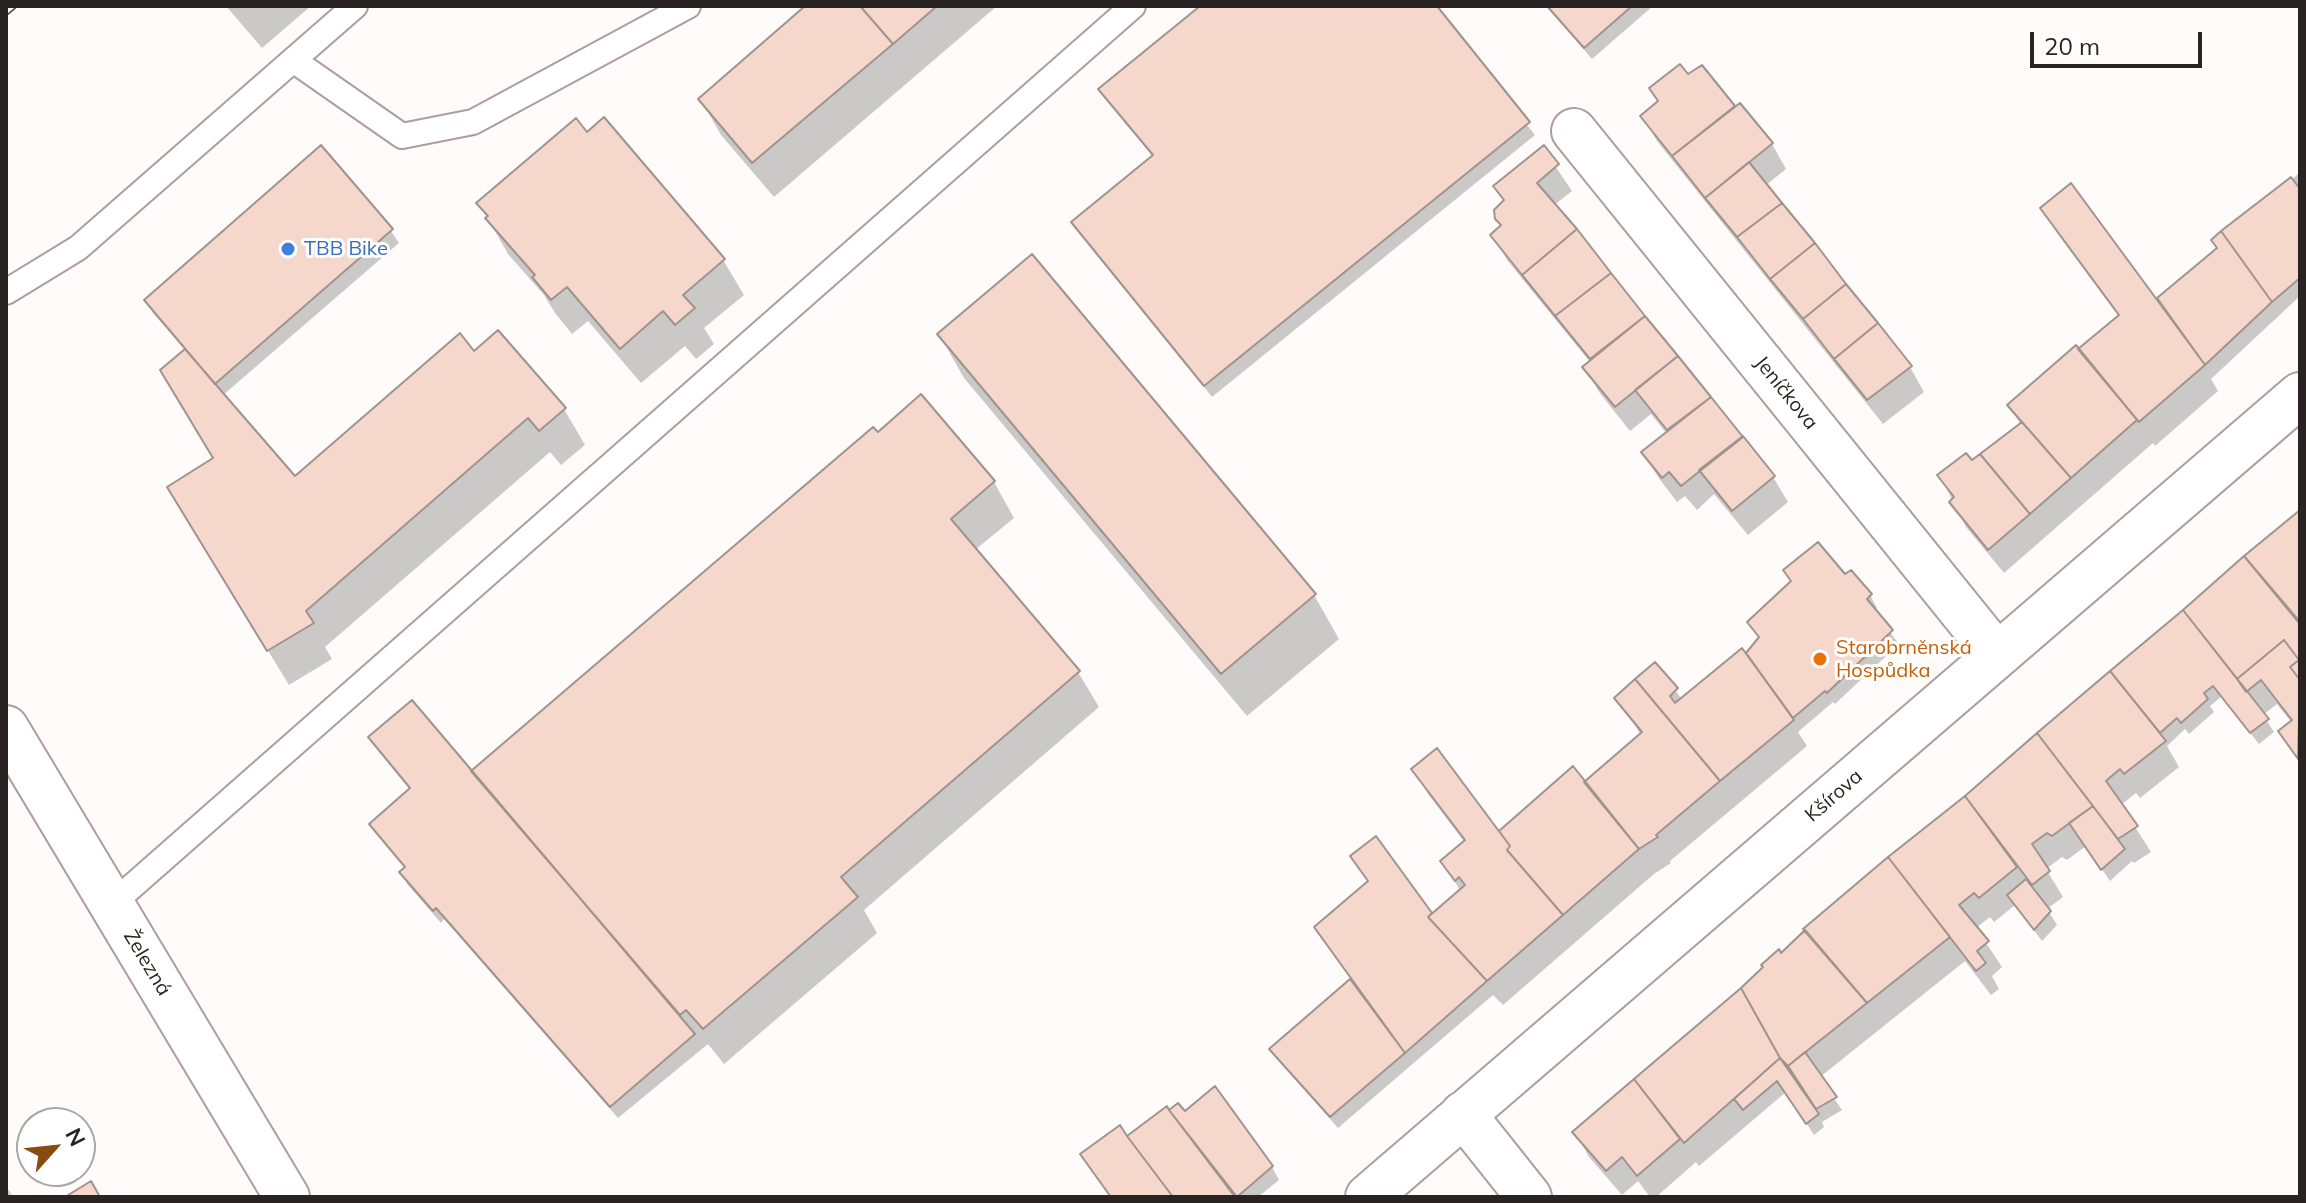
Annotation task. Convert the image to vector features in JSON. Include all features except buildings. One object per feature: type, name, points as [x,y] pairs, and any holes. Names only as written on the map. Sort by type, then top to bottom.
[{"type":"street","name":"Jeníčkova","points":[[1574,131],[1997,655]]},
{"type":"street","name":"Kšírova","points":[[1368,1197],[2300,395]]},
{"type":"street","name":"Železná","points":[[12,751],[112,904],[287,1197]]},
{"type":"street","points":[[1463,1114],[1529,1197]]},
{"type":"lane","points":[[6,292],[78,248],[355,6]]},
{"type":"lane","points":[[293,60],[402,136],[473,122],[688,6]]},
{"type":"lane","points":[[112,904],[1133,6]]},
{"type":"railway","points":[[6,11],[12,6]]},
{"type":"place","name":"TBB Bike","points":[[288,249]]},
{"type":"place","name":"Starobrněnská Hospůdka","points":[[1820,659]]}]
